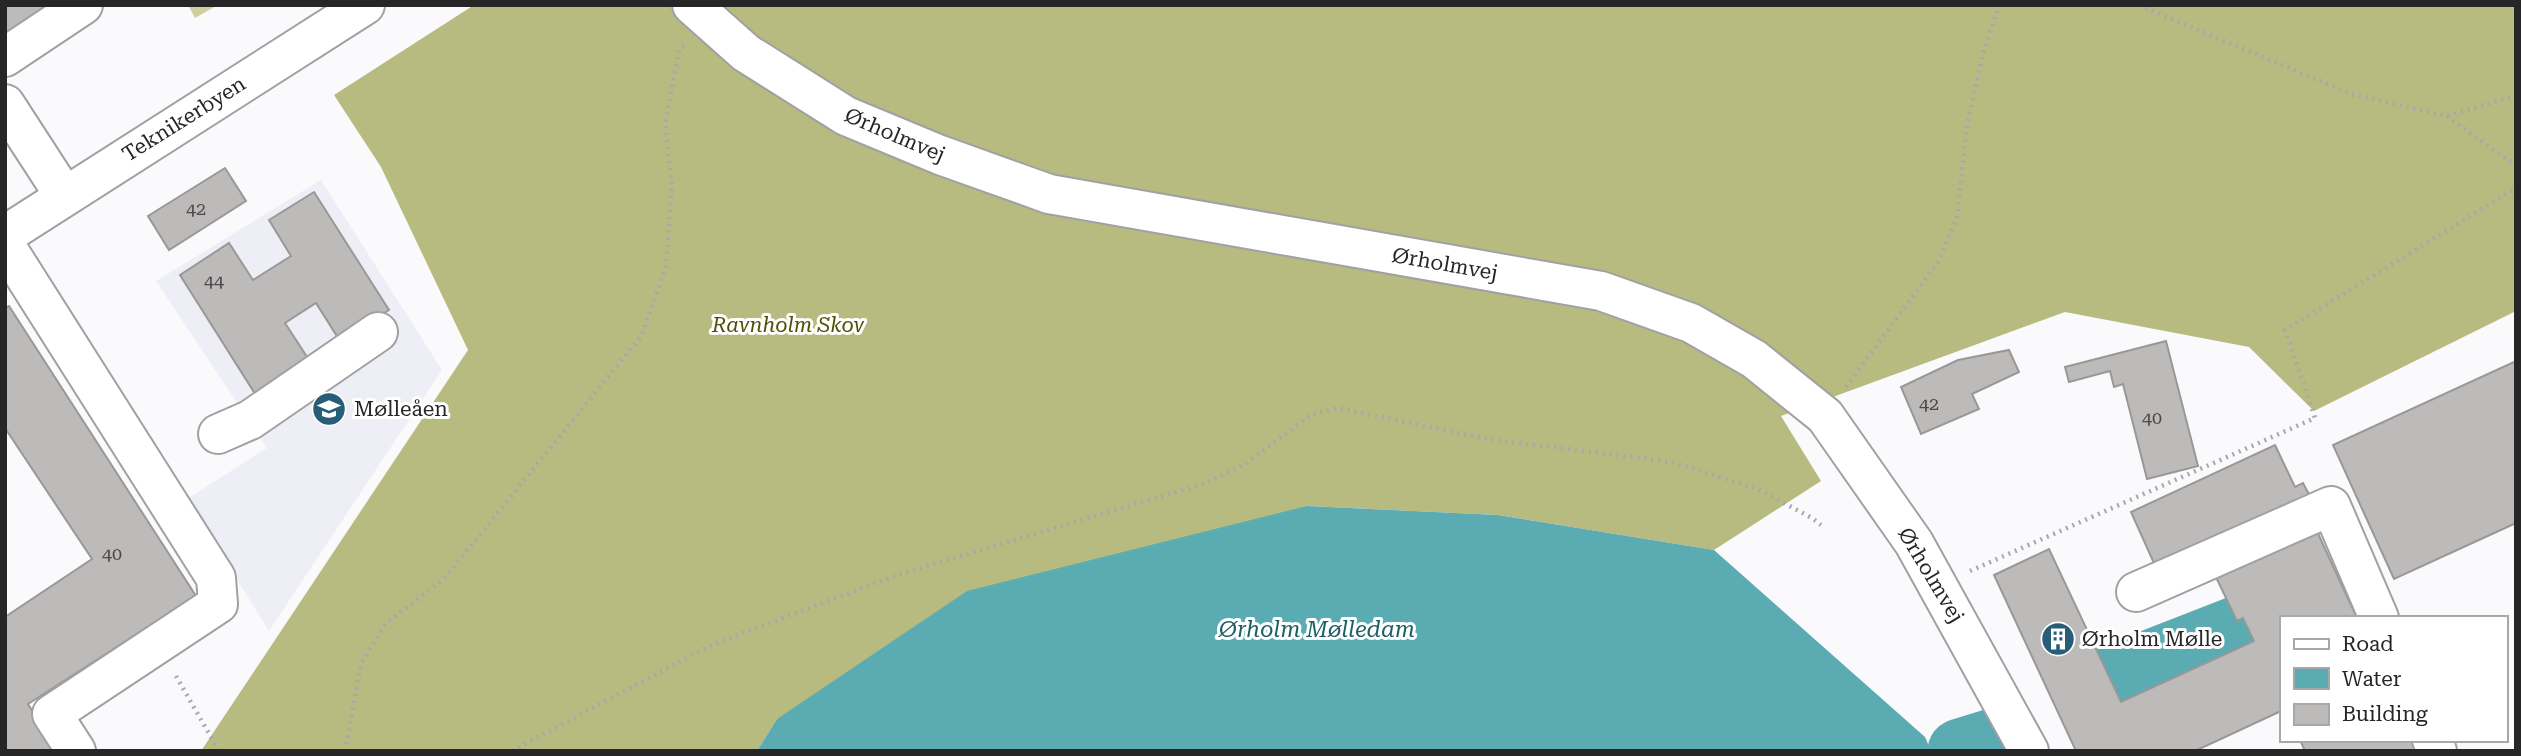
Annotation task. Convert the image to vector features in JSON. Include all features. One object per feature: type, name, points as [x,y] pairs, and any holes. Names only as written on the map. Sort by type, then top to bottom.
[{"type":"street","points":[[5,57],[83,5]]},
{"type":"street","name":"Teknikerbyen","points":[[5,235],[365,5]]},
{"type":"street","name":"Ørholmvej","points":[[702,14],[747,53],[846,116],[940,155],[1049,194],[1601,291],[1691,323],[1754,359],[1825,416],[1914,543],[1939,584],[2029,751]]},
{"type":"street","points":[[5,104],[64,195]]},
{"type":"street","points":[[5,245],[216,578],[218,604],[52,714],[76,751]]},
{"type":"street","points":[[218,434],[250,420],[378,332]]},
{"type":"street","points":[[2136,592],[2331,506],[2378,616]]},
{"type":"path","points":[[1825,416],[1938,262],[1948,240],[1957,217],[1967,127],[1982,57],[1999,5]]},
{"type":"path","points":[[2138,5],[2351,94],[2447,116],[2516,166]]},
{"type":"path","points":[[345,751],[361,663],[385,624],[443,580],[642,335],[666,266],[672,186],[665,124],[680,50],[702,14]]},
{"type":"path","points":[[2447,116],[2516,95]]},
{"type":"path","points":[[1939,584],[2315,418],[2285,330],[2516,188]]},
{"type":"path","points":[[512,751],[711,645],[900,574],[1203,484],[1245,464],[1312,414],[1338,408],[1487,439],[1672,462],[1758,489],[1821,525]]},
{"type":"path","points":[[158,646],[219,751]]},
{"type":"shaded area","name":"Mølleåen","points":[[321,180],[442,370],[269,631],[187,499],[267,448],[156,281]]},
{"type":"green space","points":[[188,5],[218,5],[195,18]]},
{"type":"green space","name":"Ravnholm Skov","points":[[474,5],[2516,5],[2516,311],[2314,411],[2249,347],[2065,312],[1781,416],[1821,481],[1714,550],[1498,515],[1307,506],[777,719],[757,751],[201,751],[468,350],[381,167],[334,95]]},
{"type":"water","name":"Ørholm Mølledam","points":[[1307,506],[1498,515],[1714,550],[1925,737],[1931,751],[757,751],[777,719],[967,591]]},
{"type":"building","points":[[5,5],[52,5],[5,35]]},
{"type":"building","points":[[225,168],[246,201],[169,250],[148,216]]},
{"type":"building","points":[[314,192],[389,310],[340,341],[316,303],[285,323],[311,363],[257,397],[180,275],[229,243],[253,280],[291,256],[269,220]]},
{"type":"building","points":[[9,306],[196,596],[28,704],[57,751],[5,751],[5,617],[92,559],[5,428],[5,308]]},
{"type":"building","points":[[2166,341],[2198,466],[2147,479],[2123,384],[2114,387],[2110,371],[2069,382],[2065,367]]},
{"type":"building","points":[[2009,350],[2019,372],[1972,394],[1979,409],[1921,434],[1901,387],[1958,360]]},
{"type":"building","points":[[2516,361],[2516,523],[2394,579],[2333,445]]},
{"type":"building","points":[[2275,445],[2295,487],[2303,483],[2311,498],[2157,570],[2131,512]]},
{"type":"building","name":"Ørholm Mølle","points":[[2315,527],[2356,616],[2280,616],[2280,711],[2195,751],[2076,751],[1994,575],[2049,549],[2121,702],[2254,641],[2243,618],[2237,621],[2213,571]]},
{"type":"building","points":[[2301,742],[2415,742],[2418,751],[2305,751]]},
{"type":"waterway","name":"Mølleåen","points":[[2110,678],[2246,625]]},
{"type":"waterway","name":"Mølleåen","points":[[1960,751],[1996,740]]},
{"type":"place","name":"Mølleåen","points":[[329,409]]},
{"type":"place","name":"Ørholm Mølle","points":[[2058,639]]}]
